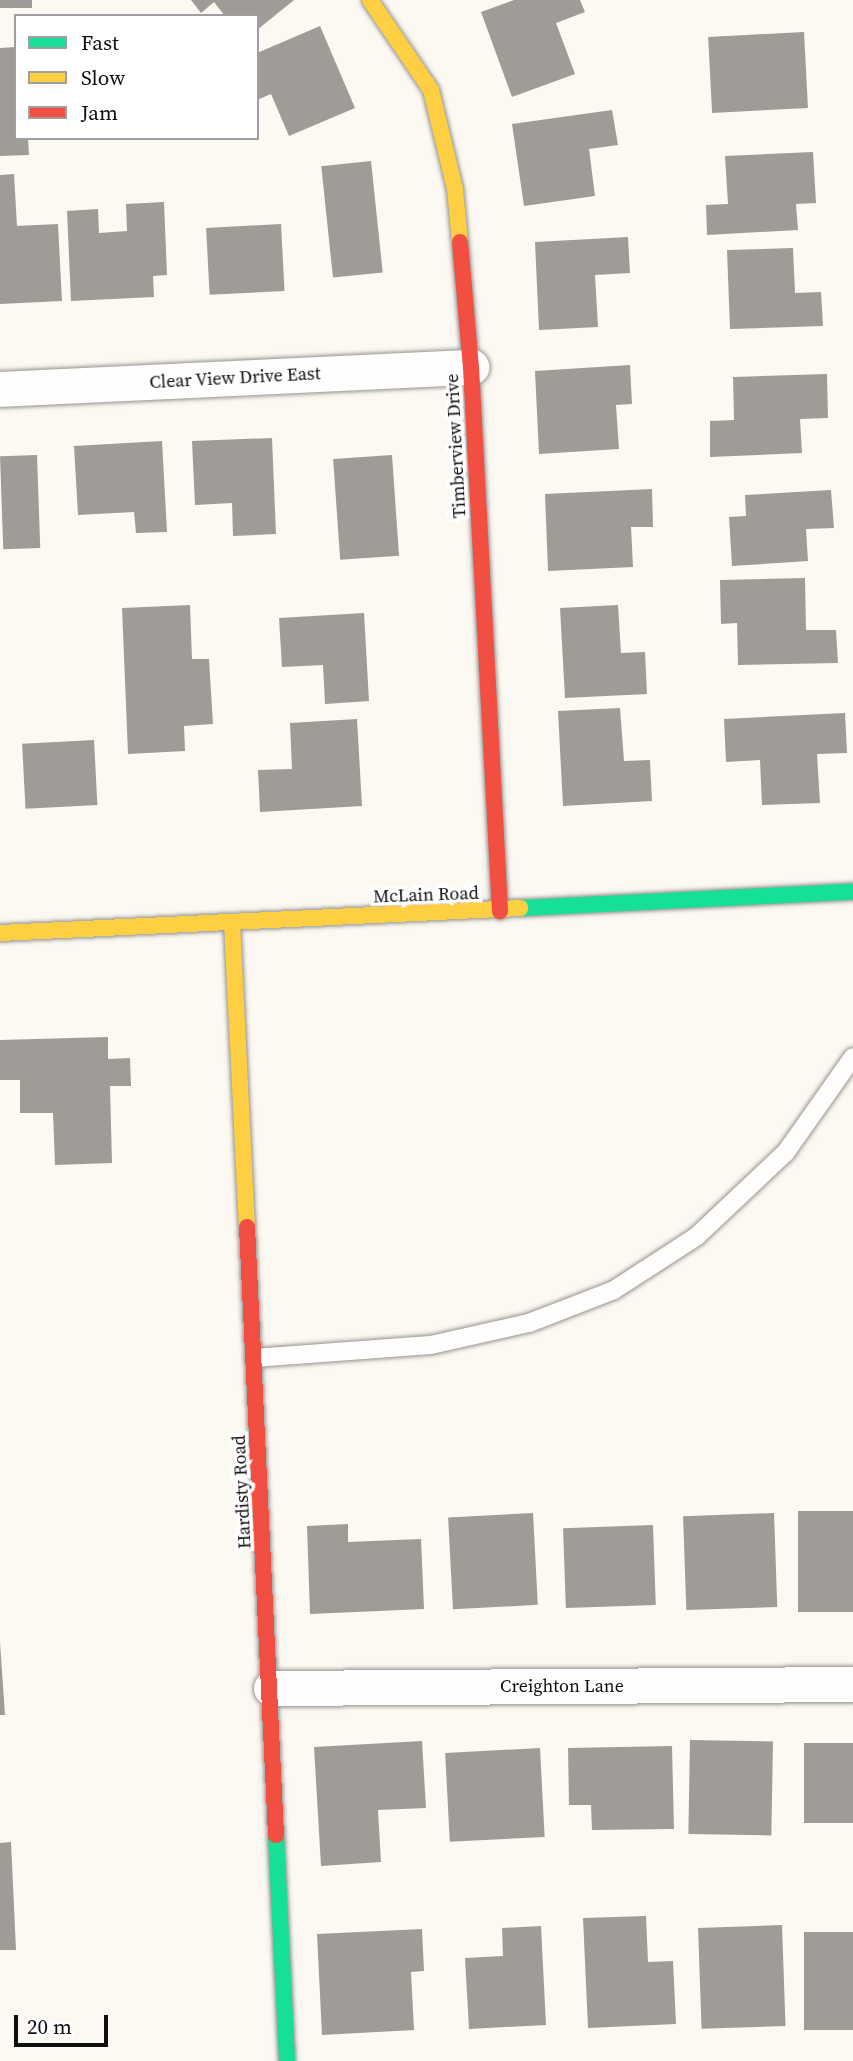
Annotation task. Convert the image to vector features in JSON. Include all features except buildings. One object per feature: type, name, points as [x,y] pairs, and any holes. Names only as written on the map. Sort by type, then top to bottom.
[{"type":"street","name":"Timberview Drive","points":[[370,0],[431,90],[443,128],[455,189],[471,367],[500,911]]},
{"type":"street","name":"Clear View Drive East","points":[[0,389],[471,367]]},
{"type":"street","name":"McLain Road","points":[[0,933],[853,892]]},
{"type":"street","name":"Hardisty Road","points":[[232,922],[287,2061]]},
{"type":"street","name":"Creighton Lane","points":[[271,1688],[853,1684]]},
{"type":"lane","points":[[254,1358],[431,1345],[529,1323],[614,1290],[697,1236],[786,1152],[853,1058]]},
{"type":"traffic: fast","points":[[520,908],[853,892]]},
{"type":"traffic: fast","points":[[276,1835],[287,2061]]},
{"type":"traffic: slow","points":[[370,0],[431,90],[455,189],[460,242]]},
{"type":"traffic: slow","points":[[0,933],[520,908]]},
{"type":"traffic: slow","points":[[232,922],[247,1227]]},
{"type":"traffic: jam","points":[[460,242],[471,367],[500,911]]},
{"type":"traffic: jam","points":[[247,1227],[276,1835]]}]
